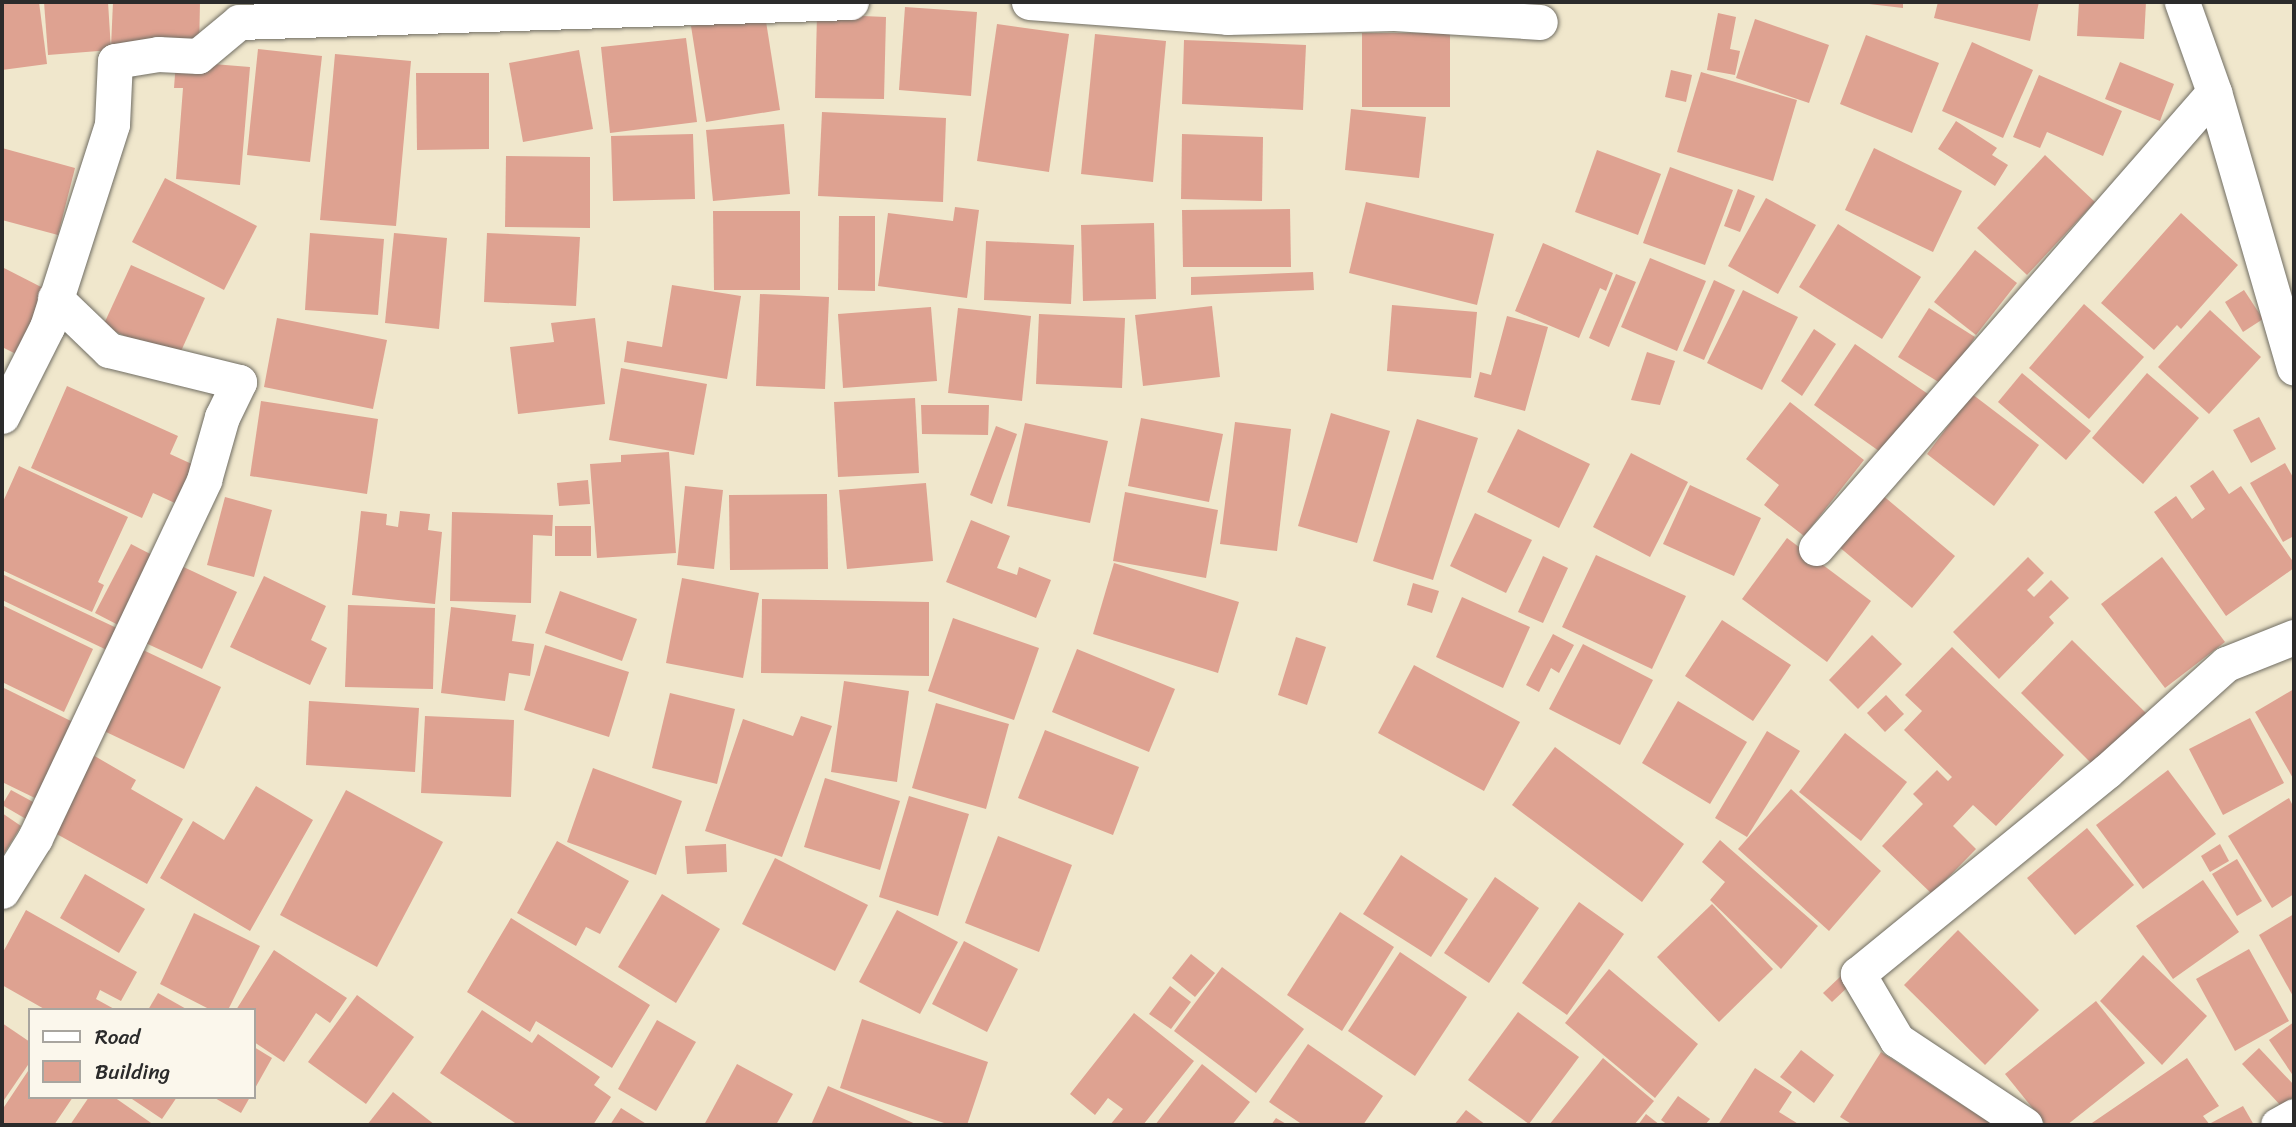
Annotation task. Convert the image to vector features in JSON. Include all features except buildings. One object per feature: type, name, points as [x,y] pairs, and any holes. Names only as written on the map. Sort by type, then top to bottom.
[{"type":"street","points":[[2,416],[47,327],[112,124],[115,61],[158,54],[198,56],[239,22],[851,2]]},
{"type":"street","points":[[1029,2],[1227,17],[1394,13],[1540,22]]},
{"type":"street","points":[[2182,2],[2214,92],[2294,368]]},
{"type":"street","points":[[1816,548],[2214,92]]},
{"type":"street","points":[[2,891],[35,838],[204,480],[222,417],[239,382],[109,350],[55,298]]},
{"type":"street","points":[[2025,1125],[1897,1040],[1858,974],[2107,771],[2226,664],[2294,637]]},
{"type":"street","points":[[2278,1125],[2294,1116]]}]
